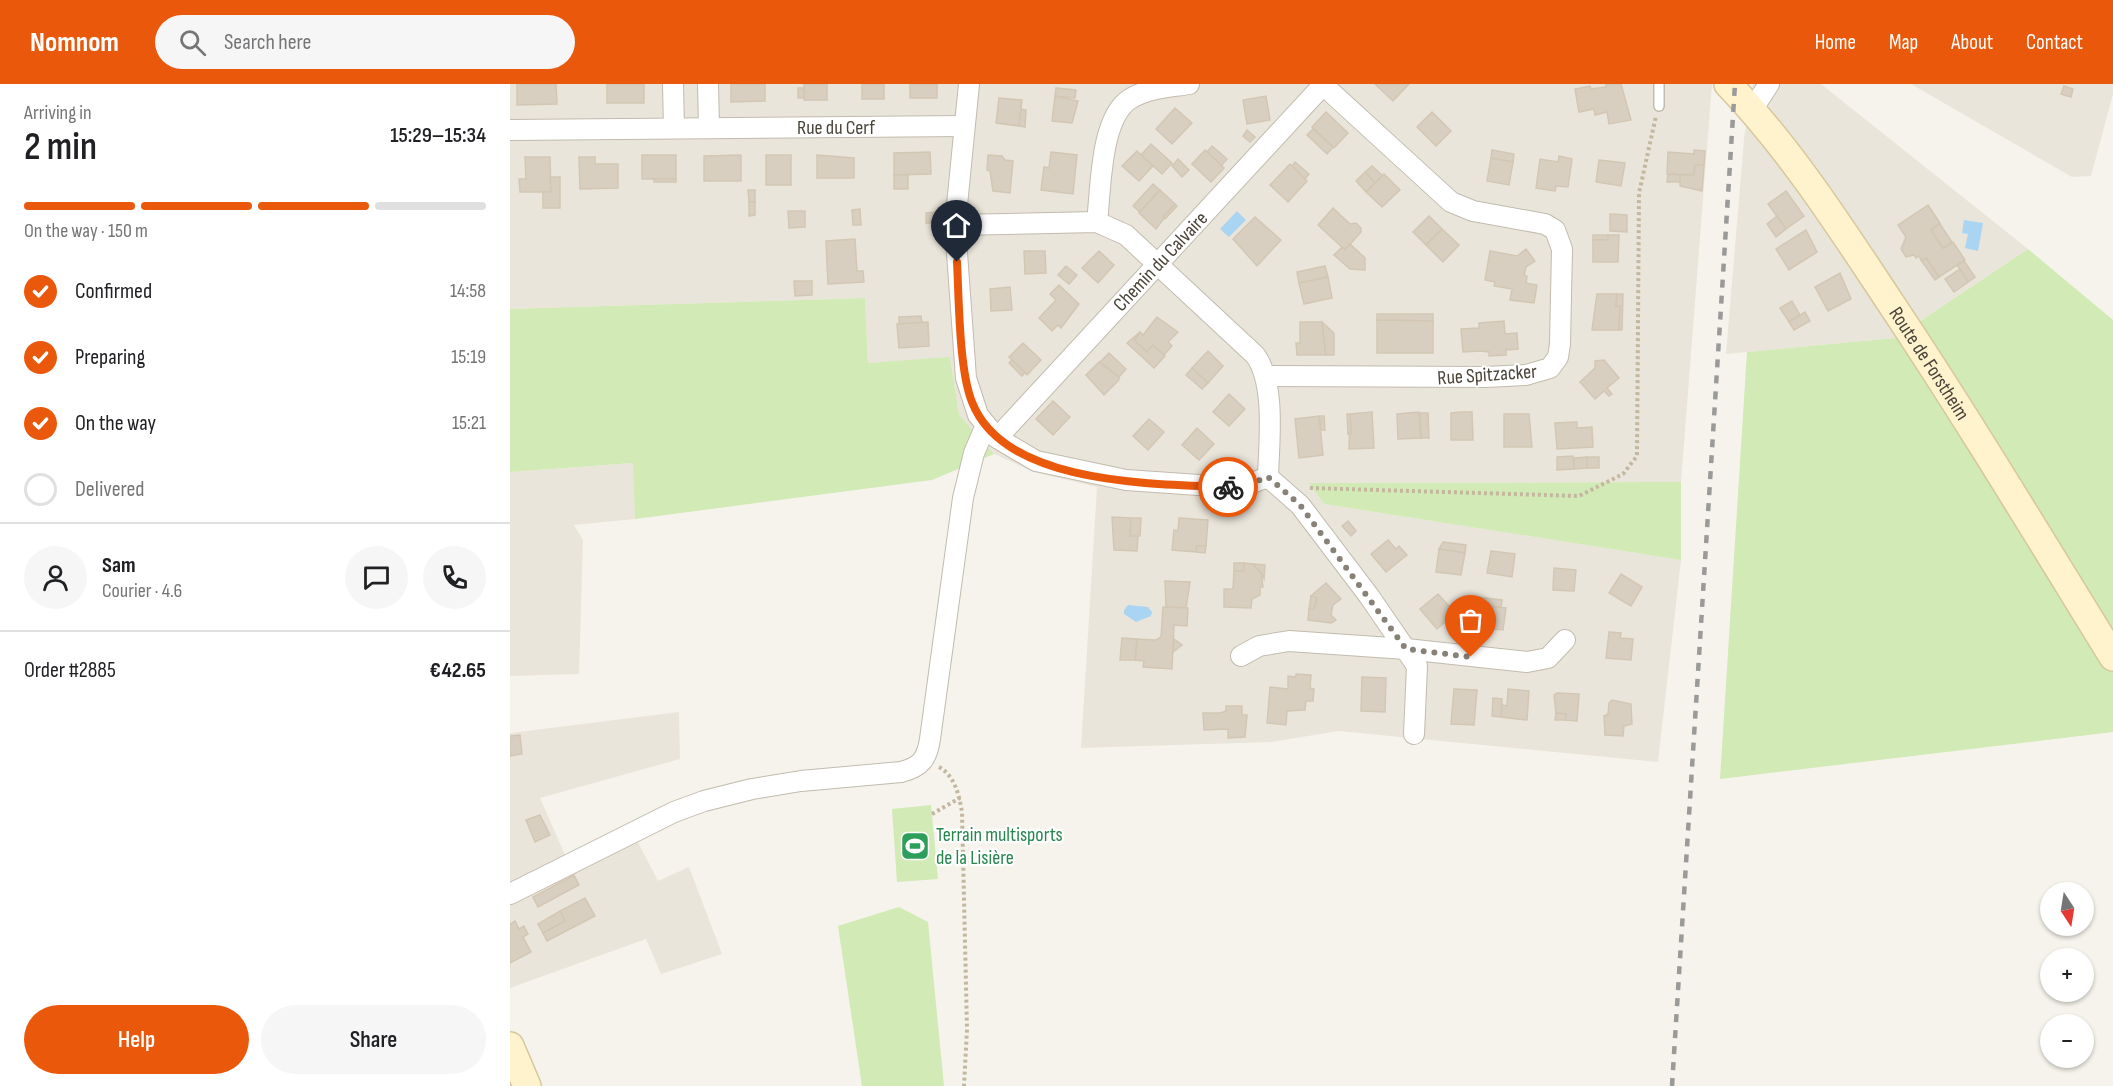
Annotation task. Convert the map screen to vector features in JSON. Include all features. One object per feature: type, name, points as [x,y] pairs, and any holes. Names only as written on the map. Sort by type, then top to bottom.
[{"type":"street","points":[[673,84],[674,128]]},
{"type":"street","points":[[708,84],[709,128]]},
{"type":"street","points":[[969,84],[955,225],[966,378],[972,403],[991,432],[1036,461],[1126,480],[1228,487],[1244,486],[1268,477]]},
{"type":"street","points":[[1097,222],[1108,134],[1118,110],[1142,93],[1190,84]]},
{"type":"street","name":"Chemin du Calvaire","points":[[924,761],[930,739],[963,498],[974,453],[991,432],[1158,264],[1323,84]]},
{"type":"street","name":"Rue Spitzacker","points":[[1266,376],[1439,378],[1526,375],[1550,368],[1560,352],[1562,249],[1555,230],[1545,224],[1473,211],[1451,202],[1323,84]]},
{"type":"street","name":"Route de Forstheim","points":[[1728,84],[1752,110],[1854,247],[1948,389],[2113,657]]},
{"type":"street","points":[[1752,110],[1769,84]]},
{"type":"street","name":"Rue du Cerf","points":[[510,130],[964,126]]},
{"type":"street","points":[[955,225],[1097,222],[1112,226],[1126,235],[1255,355],[1266,376],[1269,425],[1268,477],[1300,505],[1417,666],[1414,734]]},
{"type":"street","points":[[1241,656],[1259,646],[1289,641],[1406,649],[1527,662],[1548,658],[1565,640]]},
{"type":"street","points":[[510,894],[674,812],[704,801],[752,789],[801,781],[901,772],[918,766],[924,761]]},
{"type":"street","points":[[510,1046],[527,1086]]},
{"type":"lane","points":[[1659,84],[1659,106]]},
{"type":"path","points":[[924,761],[949,774],[960,798],[966,914],[967,1029],[964,1086]]},
{"type":"path","points":[[932,814],[960,798]]},
{"type":"shaded area","points":[[510,84],[1712,84],[1681,482],[1310,483],[1324,504],[1681,560],[1658,762],[1339,731],[1271,742],[1081,748],[1097,487],[1034,472],[994,454],[959,415],[950,358],[868,363],[865,298],[510,309]]},
{"type":"shaded area","points":[[1753,84],[1821,84],[2028,249],[1895,338],[1726,354],[1744,139]]},
{"type":"shaded area","points":[[1911,84],[2113,84],[2113,94],[2091,176],[2072,177]]},
{"type":"shaded area","points":[[634,463],[635,519],[574,525],[583,540],[579,674],[510,676],[510,472]]},
{"type":"shaded area","points":[[679,712],[680,759],[540,798],[565,855],[628,823],[658,881],[689,867],[722,954],[661,974],[646,939],[510,988],[510,733]]},
{"type":"green space","points":[[2028,249],[2113,320],[2113,732],[1720,779],[1747,352],[1895,338]]},
{"type":"green space","points":[[865,298],[868,363],[950,357],[959,415],[994,454],[932,480],[635,519],[633,463],[510,472],[510,309]]},
{"type":"green space","points":[[1681,482],[1681,560],[1324,504],[1309,483]]},
{"type":"green space","name":"Terrain multisports de la Lisière","points":[[931,805],[938,879],[897,882],[892,809]]},
{"type":"green space","points":[[899,907],[928,922],[944,1086],[862,1086],[838,926]]},
{"type":"water","points":[[1237,211],[1246,220],[1229,237],[1220,229]]},
{"type":"water","points":[[1964,220],[1983,223],[1978,251],[1965,248],[1968,234],[1962,233]]},
{"type":"water","points":[[1128,605],[1148,607],[1152,612],[1151,616],[1136,622],[1124,614]]},
{"type":"building","points":[[517,84],[556,84],[557,104],[517,105]]},
{"type":"building","points":[[607,84],[644,84],[644,103],[607,103]]},
{"type":"building","points":[[731,84],[765,84],[765,101],[731,102]]},
{"type":"building","points":[[804,84],[827,84],[827,100],[804,100]]},
{"type":"building","points":[[862,84],[884,84],[884,99],[862,99]]},
{"type":"building","points":[[910,84],[937,84],[937,98],[910,98]]},
{"type":"building","points":[[1375,84],[1409,84],[1393,101]]},
{"type":"building","points":[[1606,84],[1621,84],[1631,120],[1609,124],[1607,112],[1595,115],[1594,109],[1579,112],[1575,89],[1590,86],[1591,89],[1606,87]]},
{"type":"building","points":[[2064,86],[2073,89],[2071,97],[2061,94]]},
{"type":"building","points":[[798,88],[804,88],[804,98],[798,98]]},
{"type":"building","points":[[1056,88],[1076,90],[1075,98],[1055,96]]},
{"type":"building","points":[[1055,96],[1078,101],[1072,123],[1052,121]]},
{"type":"building","points":[[1266,96],[1270,120],[1247,124],[1243,100]]},
{"type":"building","points":[[999,98],[1022,100],[1019,126],[996,123]]},
{"type":"building","points":[[1175,108],[1192,123],[1172,144],[1156,129]]},
{"type":"building","points":[[1021,109],[1026,110],[1025,127],[1019,126]]},
{"type":"building","points":[[1326,112],[1348,133],[1334,148],[1312,127]]},
{"type":"building","points":[[1432,112],[1451,131],[1436,146],[1417,127]]},
{"type":"building","points":[[1313,129],[1333,147],[1327,154],[1307,135]]},
{"type":"building","points":[[1247,130],[1255,137],[1250,142],[1243,136]]},
{"type":"building","points":[[1151,144],[1172,163],[1162,174],[1141,155]]},
{"type":"building","points":[[1212,146],[1227,159],[1221,166],[1207,152]]},
{"type":"building","points":[[1205,150],[1224,168],[1211,182],[1192,164]]},
{"type":"building","points":[[1492,150],[1514,154],[1513,162],[1491,158]]},
{"type":"building","points":[[1694,150],[1705,151],[1704,165],[1695,165],[1694,175],[1667,174],[1668,152],[1694,154]]},
{"type":"building","points":[[1137,151],[1153,166],[1139,181],[1122,166]]},
{"type":"building","points":[[930,152],[931,174],[894,175],[894,153]]},
{"type":"building","points":[[1051,152],[1077,155],[1073,194],[1041,190],[1044,167],[1049,168]]},
{"type":"building","points":[[642,155],[676,155],[676,179],[642,179]]},
{"type":"building","points":[[741,155],[741,181],[704,181],[704,156]]},
{"type":"building","points":[[766,155],[791,155],[791,185],[766,185]]},
{"type":"building","points":[[817,155],[854,158],[854,178],[817,178]]},
{"type":"building","points":[[988,155],[1002,156],[1005,160],[1013,161],[1010,193],[993,191],[990,171],[987,170]]},
{"type":"building","points":[[1559,156],[1572,159],[1568,187],[1556,186],[1555,191],[1536,188],[1540,159],[1558,162]]},
{"type":"building","points":[[525,157],[550,157],[551,192],[520,192],[519,179],[526,179]]},
{"type":"building","points":[[579,157],[595,157],[595,164],[618,164],[618,188],[580,189]]},
{"type":"building","points":[[1491,158],[1513,162],[1509,185],[1487,181]]},
{"type":"building","points":[[1178,159],[1189,170],[1182,177],[1172,166]]},
{"type":"building","points":[[1599,160],[1625,163],[1621,186],[1596,182]]},
{"type":"building","points":[[1295,162],[1309,174],[1305,179],[1292,166]]},
{"type":"building","points":[[1290,164],[1307,181],[1288,202],[1270,185]]},
{"type":"building","points":[[1695,165],[1704,165],[1702,191],[1680,186],[1680,175],[1694,175]]},
{"type":"building","points":[[1372,166],[1383,176],[1375,183],[1365,172]]},
{"type":"building","points":[[1365,172],[1375,183],[1366,192],[1356,181]]},
{"type":"building","points":[[1384,174],[1400,190],[1382,207],[1366,192]]},
{"type":"building","points":[[1668,174],[1680,175],[1680,182],[1667,182]]},
{"type":"building","points":[[894,175],[908,175],[908,189],[894,189]]},
{"type":"building","points":[[550,177],[560,177],[560,208],[543,208],[543,192],[551,192]]},
{"type":"building","points":[[654,179],[676,179],[676,182],[654,182]]},
{"type":"building","points":[[1153,184],[1160,190],[1140,212],[1133,206]]},
{"type":"building","points":[[748,190],[755,190],[755,202],[749,202]]},
{"type":"building","points":[[1160,190],[1175,204],[1156,229],[1139,213]]},
{"type":"building","points":[[1786,191],[1804,216],[1786,229],[1768,204]]},
{"type":"building","points":[[749,202],[755,202],[755,215],[749,216]]},
{"type":"building","points":[[1175,204],[1177,206],[1165,219],[1163,217]]},
{"type":"building","points":[[1928,205],[1940,223],[1931,230],[1943,248],[1953,242],[1965,260],[1939,277],[1926,258],[1921,260],[1919,256],[1916,258],[1914,255],[1906,257],[1901,249],[1906,237],[1898,225]]},
{"type":"building","points":[[1333,208],[1350,224],[1356,223],[1361,228],[1361,232],[1345,250],[1318,225]]},
{"type":"building","points":[[860,209],[861,225],[853,225],[852,210]]},
{"type":"building","points":[[788,211],[805,211],[805,227],[789,228]]},
{"type":"building","points":[[939,212],[940,223],[926,223],[926,213]]},
{"type":"building","points":[[1610,214],[1627,215],[1627,232],[1610,231]]},
{"type":"building","points":[[1429,216],[1442,229],[1426,245],[1413,232]]},
{"type":"building","points":[[1777,216],[1786,229],[1776,237],[1767,224]]},
{"type":"building","points":[[1255,217],[1281,240],[1257,266],[1233,239]]},
{"type":"building","points":[[1940,224],[1952,242],[1943,248],[1931,230]]},
{"type":"building","points":[[1442,229],[1459,245],[1443,262],[1426,245]]},
{"type":"building","points":[[1806,230],[1817,252],[1789,270],[1776,249]]},
{"type":"building","points":[[1593,235],[1608,235],[1608,240],[1593,240]]},
{"type":"building","points":[[1608,235],[1619,235],[1618,262],[1593,262],[1593,240],[1608,240]]},
{"type":"building","points":[[855,239],[857,271],[863,271],[864,282],[828,284],[826,241]]},
{"type":"building","points":[[1350,244],[1365,258],[1365,270],[1350,269],[1334,255],[1342,247],[1345,250]]},
{"type":"building","points":[[1526,249],[1535,261],[1526,267],[1524,276],[1527,276],[1526,283],[1537,285],[1534,303],[1510,300],[1512,289],[1494,286],[1495,282],[1485,280],[1490,251],[1517,256]]},
{"type":"building","points":[[1024,251],[1045,251],[1046,273],[1025,274]]},
{"type":"building","points":[[1099,251],[1114,265],[1098,283],[1082,268]]},
{"type":"building","points":[[1926,258],[1939,277],[1935,280],[1921,260]]},
{"type":"building","points":[[1964,261],[1975,277],[1968,282],[1957,265]]},
{"type":"building","points":[[1066,266],[1077,275],[1069,284],[1058,275]]},
{"type":"building","points":[[1325,266],[1328,277],[1299,283],[1297,272]]},
{"type":"building","points":[[1960,269],[1968,282],[1954,292],[1945,279]]},
{"type":"building","points":[[1840,273],[1851,299],[1828,311],[1815,287]]},
{"type":"building","points":[[1328,277],[1332,298],[1304,304],[1299,283]]},
{"type":"building","points":[[794,281],[812,281],[812,295],[795,296]]},
{"type":"building","points":[[1059,285],[1079,304],[1061,328],[1058,325],[1052,331],[1039,318],[1056,300],[1050,294]]},
{"type":"building","points":[[1010,287],[1012,310],[991,311],[990,289]]},
{"type":"building","points":[[1597,294],[1617,294],[1616,306],[1620,306],[1619,330],[1592,330]]},
{"type":"building","points":[[1617,294],[1623,294],[1622,330],[1619,330],[1620,306],[1616,306]]},
{"type":"building","points":[[1792,301],[1800,315],[1789,322],[1780,308]]},
{"type":"building","points":[[1805,312],[1810,321],[1794,330],[1789,322]]},
{"type":"building","points":[[1377,314],[1433,314],[1433,321],[1377,320]]},
{"type":"building","points":[[921,316],[922,323],[899,324],[899,317]]},
{"type":"building","points":[[1157,317],[1178,332],[1168,342],[1172,346],[1164,355],[1153,345],[1147,352],[1134,340],[1140,332],[1143,335]]},
{"type":"building","points":[[1377,320],[1433,321],[1433,353],[1377,353]]},
{"type":"building","points":[[1504,321],[1505,334],[1517,333],[1518,349],[1506,350],[1506,355],[1489,356],[1489,352],[1463,352],[1461,329],[1479,328],[1479,323]]},
{"type":"building","points":[[928,322],[929,346],[899,348],[897,324]]},
{"type":"building","points":[[1300,322],[1322,322],[1326,355],[1297,355],[1296,343],[1300,343]]},
{"type":"building","points":[[1322,322],[1334,333],[1334,355],[1326,355]]},
{"type":"building","points":[[1140,332],[1134,340],[1147,352],[1153,345],[1165,356],[1154,368],[1127,343]]},
{"type":"building","points":[[1023,343],[1041,360],[1027,375],[1009,357]]},
{"type":"building","points":[[1208,351],[1223,366],[1208,383],[1192,368]]},
{"type":"building","points":[[1109,353],[1126,369],[1119,377],[1100,362]]},
{"type":"building","points":[[1012,360],[1025,372],[1022,376],[1009,363]]},
{"type":"building","points":[[1604,360],[1619,378],[1607,388],[1612,394],[1609,396],[1604,391],[1595,399],[1580,382],[1595,368],[1595,361]]},
{"type":"building","points":[[1099,362],[1119,377],[1119,380],[1104,395],[1086,375]]},
{"type":"building","points":[[1192,368],[1208,383],[1202,389],[1186,375]]},
{"type":"building","points":[[1229,394],[1245,409],[1229,426],[1213,412]]},
{"type":"building","points":[[1053,401],[1070,417],[1053,435],[1036,419]]},
{"type":"building","points":[[1372,412],[1374,448],[1349,449],[1350,414]]},
{"type":"building","points":[[1419,412],[1421,438],[1398,439],[1397,414]]},
{"type":"building","points":[[1472,412],[1473,440],[1451,440],[1451,413]]},
{"type":"building","points":[[1420,413],[1428,413],[1429,438],[1421,438]]},
{"type":"building","points":[[1347,414],[1350,414],[1351,433],[1348,434]]},
{"type":"building","points":[[1504,414],[1529,414],[1532,447],[1504,447]]},
{"type":"building","points":[[1319,416],[1324,416],[1325,430],[1321,430]]},
{"type":"building","points":[[1319,416],[1323,455],[1299,458],[1295,419]]},
{"type":"building","points":[[1149,419],[1164,432],[1148,450],[1133,436]]},
{"type":"building","points":[[1577,422],[1577,428],[1592,427],[1593,447],[1557,449],[1555,423]]},
{"type":"building","points":[[1197,428],[1214,444],[1199,460],[1182,445]]},
{"type":"building","points":[[1573,456],[1574,469],[1557,470],[1557,457]]},
{"type":"building","points":[[1587,457],[1587,468],[1574,469],[1574,458]]},
{"type":"building","points":[[1587,457],[1599,457],[1599,468],[1587,468]]},
{"type":"building","points":[[1112,517],[1131,518],[1130,536],[1138,536],[1137,551],[1114,550]]},
{"type":"building","points":[[1131,518],[1141,518],[1140,536],[1130,536]]},
{"type":"building","points":[[1179,518],[1208,520],[1206,546],[1197,546],[1196,552],[1172,550],[1174,530],[1178,531]]},
{"type":"building","points":[[1348,521],[1356,531],[1351,536],[1342,526]]},
{"type":"building","points":[[1388,540],[1396,549],[1399,546],[1407,555],[1386,572],[1371,554]]},
{"type":"building","points":[[1443,542],[1466,545],[1465,553],[1439,549]]},
{"type":"building","points":[[1197,546],[1206,546],[1205,553],[1196,552]]},
{"type":"building","points":[[1439,549],[1465,553],[1461,575],[1436,572]]},
{"type":"building","points":[[1491,551],[1515,554],[1512,577],[1487,573]]},
{"type":"building","points":[[1234,563],[1244,563],[1244,571],[1234,571]]},
{"type":"building","points":[[1244,563],[1253,564],[1261,573],[1263,587],[1260,587],[1260,595],[1252,599],[1251,608],[1224,607],[1224,589],[1233,589],[1234,571],[1244,571]]},
{"type":"building","points":[[1253,564],[1265,565],[1264,579],[1261,573]]},
{"type":"building","points":[[1554,568],[1576,570],[1574,591],[1553,590]]},
{"type":"building","points":[[1621,574],[1642,587],[1631,606],[1609,593]]},
{"type":"building","points":[[1165,581],[1190,582],[1186,608],[1166,607]]},
{"type":"building","points":[[1326,583],[1341,599],[1333,605],[1331,615],[1336,620],[1331,623],[1308,620],[1309,609],[1314,609],[1317,598],[1311,596]]},
{"type":"building","points":[[1438,594],[1455,613],[1437,629],[1420,609]]},
{"type":"building","points":[[1311,596],[1317,598],[1314,609],[1309,609]]},
{"type":"building","points":[[1478,597],[1502,600],[1501,608],[1477,605]]},
{"type":"building","points":[[1476,605],[1506,608],[1503,630],[1484,628],[1483,634],[1473,632]]},
{"type":"building","points":[[1163,607],[1188,608],[1187,626],[1174,625],[1172,669],[1143,667],[1144,661],[1135,660],[1137,639],[1156,640],[1161,637]]},
{"type":"building","points":[[1609,632],[1621,633],[1620,638],[1633,639],[1631,660],[1606,658]]},
{"type":"building","points":[[1122,638],[1137,639],[1135,660],[1120,660]]},
{"type":"building","points":[[1174,639],[1182,645],[1173,652]]},
{"type":"building","points":[[1296,674],[1311,675],[1310,688],[1314,689],[1313,701],[1306,701],[1305,710],[1287,711],[1286,725],[1267,723],[1270,687],[1288,689],[1288,676],[1296,677]]},
{"type":"building","points":[[1362,677],[1386,678],[1385,712],[1361,711]]},
{"type":"building","points":[[1454,689],[1477,690],[1474,725],[1451,724]]},
{"type":"building","points":[[1508,689],[1529,691],[1527,720],[1501,717],[1502,705],[1507,706]]},
{"type":"building","points":[[1557,693],[1579,694],[1577,721],[1565,720],[1566,714],[1556,713],[1554,695]]},
{"type":"building","points":[[1493,698],[1502,699],[1501,717],[1492,716]]},
{"type":"building","points":[[1612,700],[1631,704],[1632,724],[1624,726],[1623,736],[1605,735],[1604,716],[1608,714],[1609,703]]},
{"type":"building","points":[[1226,706],[1242,706],[1242,715],[1247,715],[1245,737],[1228,738],[1228,729],[1204,730],[1203,713],[1220,713],[1226,711]]},
{"type":"building","points":[[1556,713],[1566,714],[1565,720],[1555,720]]},
{"type":"building","points":[[520,735],[522,754],[510,756],[510,736]]},
{"type":"building","points":[[540,815],[550,835],[535,842],[526,820]]},
{"type":"building","points":[[574,875],[579,885],[538,907],[533,897]]},
{"type":"building","points":[[585,898],[595,916],[547,941],[543,933],[565,921],[560,911]]},
{"type":"building","points":[[560,911],[565,921],[543,933],[538,924]]},
{"type":"building","points":[[515,921],[519,929],[524,926],[528,934],[523,937],[531,952],[510,963],[510,924]]},
{"type":"railway","points":[[1672,1086],[1735,84]]},
{"type":"way so far","points":[[1228,487],[1244,486],[1268,477],[1300,505],[1406,649],[1471,657]]},
{"type":"place","name":"Terrain multisports de la Lisière","points":[[915,846]]},
{"type":"route","points":[[957,262],[968,392],[978,415],[997,438],[1036,461],[1103,477],[1228,487]]}]
